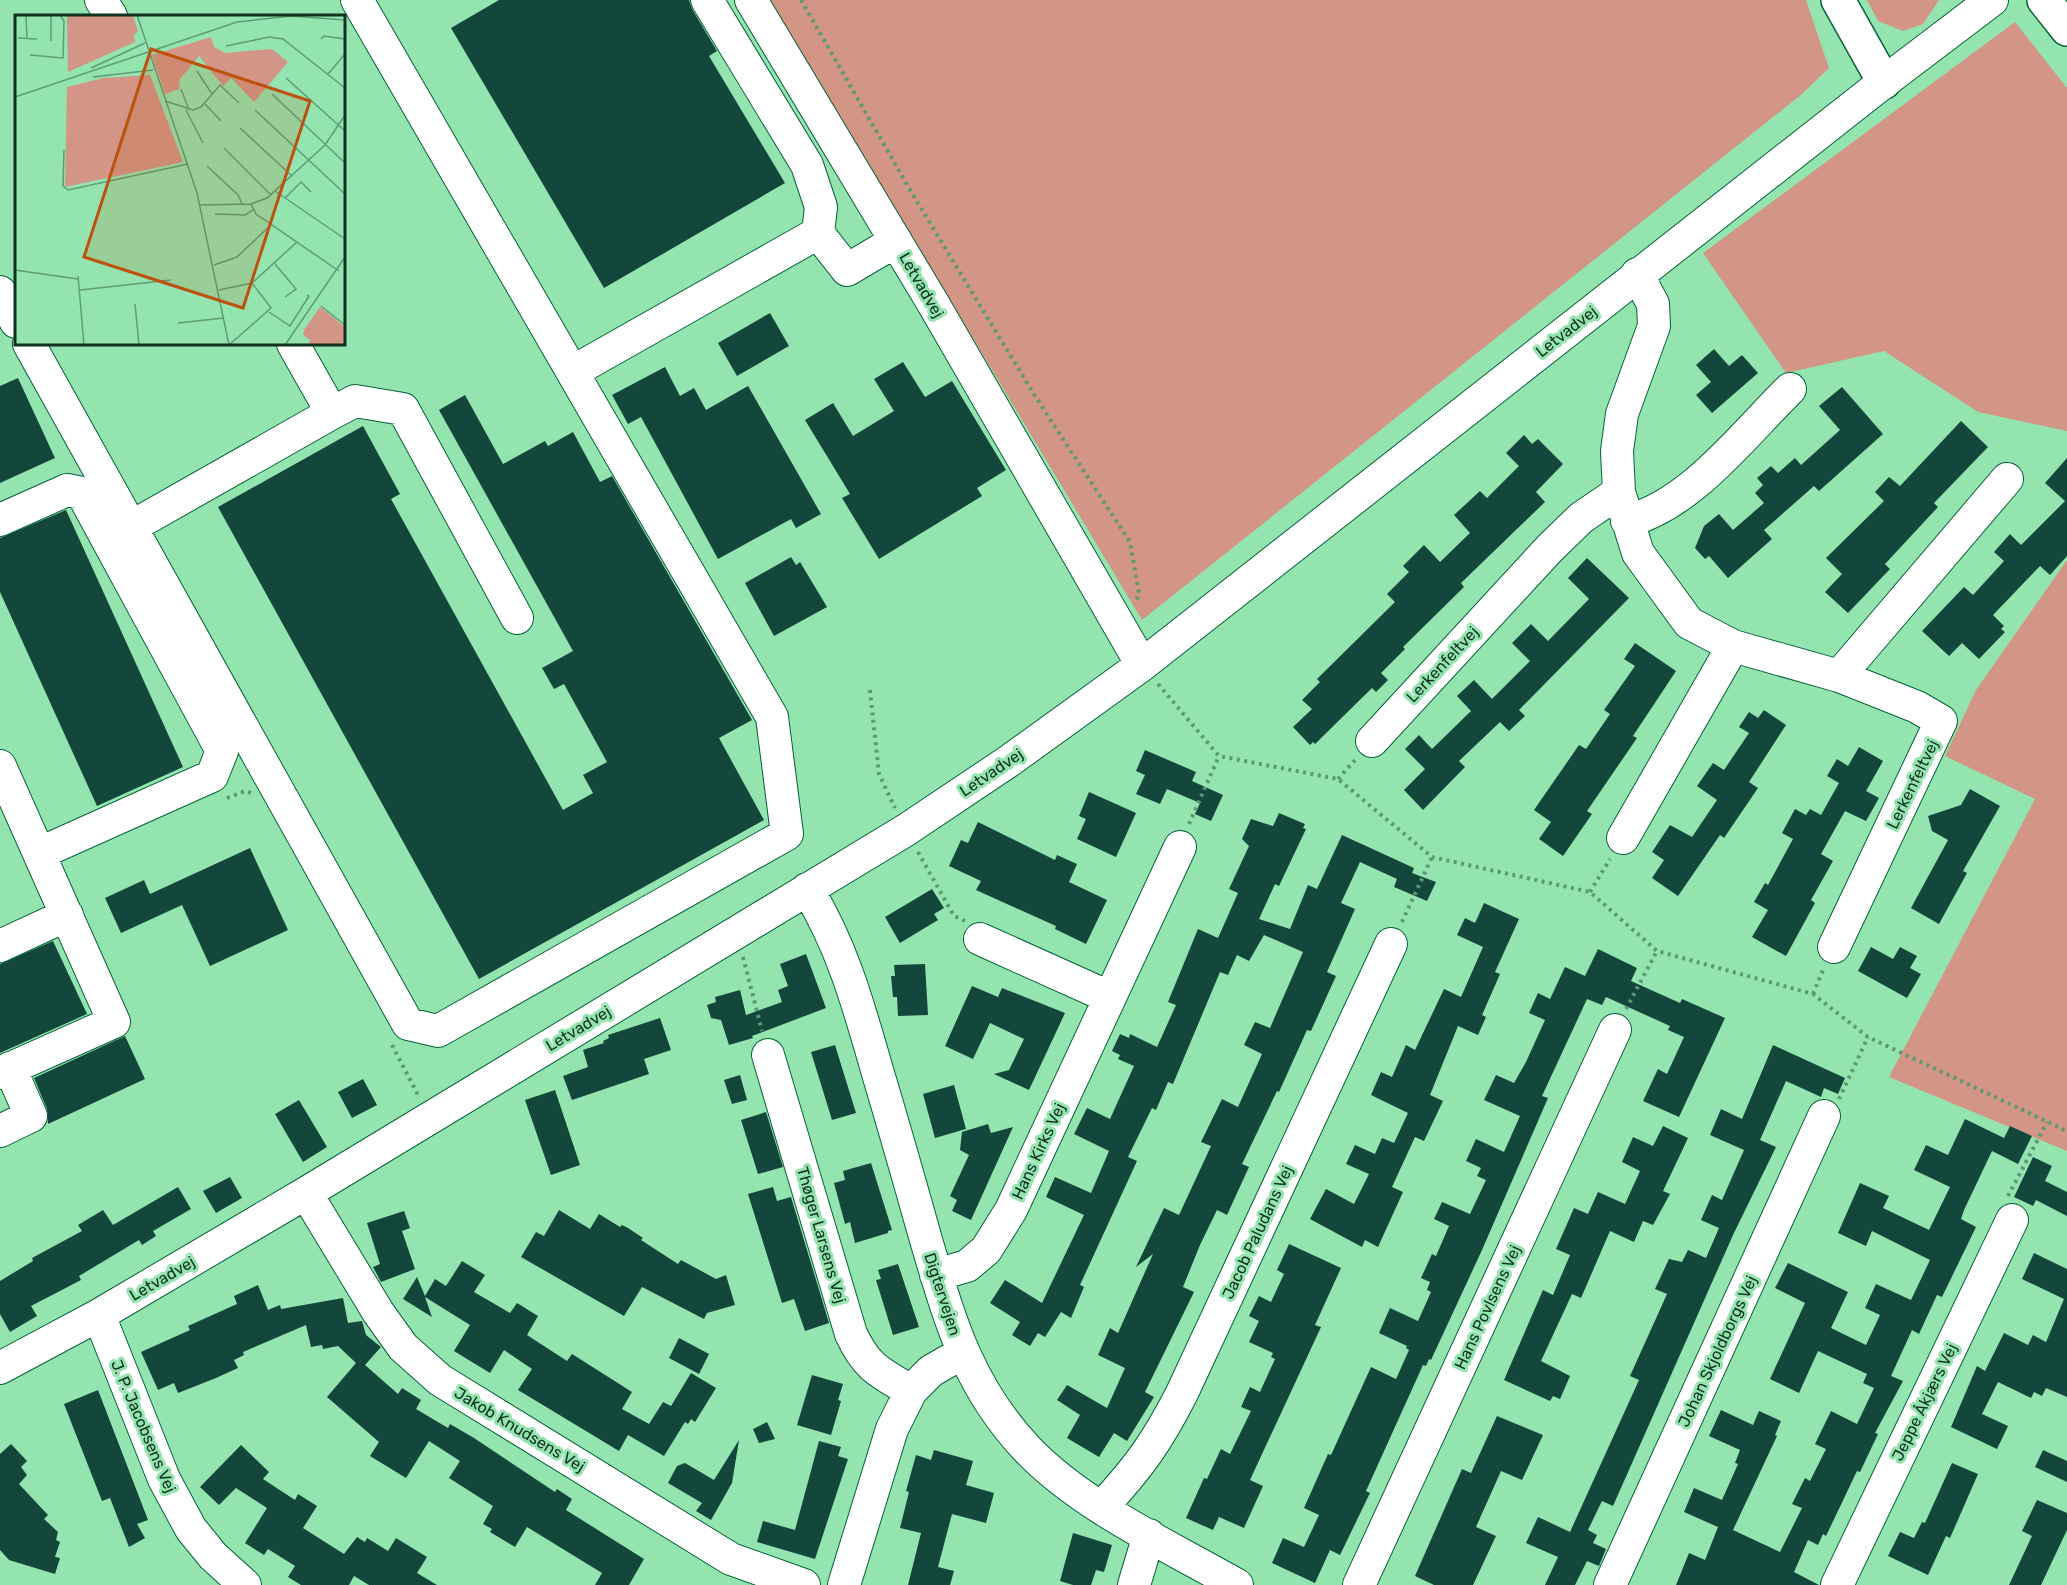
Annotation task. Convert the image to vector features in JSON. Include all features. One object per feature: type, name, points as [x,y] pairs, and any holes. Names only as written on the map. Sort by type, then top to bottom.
[{"type":"highway","points":[[1838,0],[1884,82]]},
{"type":"highway","points":[[2044,0],[2067,29]]},
{"type":"street","points":[[101,0],[110,15]]},
{"type":"street","points":[[30,345],[408,1024],[438,1031],[787,834],[772,717],[357,0]]},
{"type":"street","points":[[707,0],[807,165],[820,207],[818,232],[847,270],[896,241]]},
{"type":"street","name":"Letvadvej","points":[[752,0],[896,241],[1142,665]]},
{"type":"street","name":"Letvadvej","points":[[0,1368],[99,1315],[306,1193],[925,817],[1142,665],[1638,274],[1992,0]]},
{"type":"street","points":[[573,371],[818,232]]},
{"type":"street","name":"Lerkenfeltvej","points":[[1638,274],[1653,304],[1654,326],[1622,414],[1617,451],[1619,492],[1638,553],[1689,623],[1733,646],[1839,676],[1917,707],[1941,721],[1833,947]]},
{"type":"street","points":[[0,292],[15,320]]},
{"type":"street","points":[[294,345],[332,413]]},
{"type":"street","points":[[1627,521],[1656,511],[1694,485],[1790,389]]},
{"type":"street","points":[[131,527],[355,400],[403,409],[517,618]]},
{"type":"street","points":[[1839,676],[2007,479]]},
{"type":"street","points":[[0,520],[67,490],[81,493],[222,751],[212,776],[40,853]]},
{"type":"street","name":"Lerkenfeltvej","points":[[1372,741],[1550,548],[1581,519],[1619,492]]},
{"type":"street","points":[[1623,838],[1733,646]]},
{"type":"street","points":[[0,766],[8,805],[40,853],[114,1022],[5,1070],[31,1116],[0,1131]]},
{"type":"street","name":"Hans Kirks Vej","points":[[936,1275],[967,1266],[986,1250],[1011,1210],[1180,847]]},
{"type":"street","points":[[40,853],[77,884],[109,956]]},
{"type":"street","name":"Digtervejen","points":[[807,889],[829,929],[856,994],[936,1275],[962,1353],[992,1406],[1029,1450],[1063,1481],[1149,1535],[1237,1585]]},
{"type":"street","points":[[0,946],[67,915]]},
{"type":"street","points":[[980,939],[1109,997]]},
{"type":"street","name":"Jacob Paludans Vej","points":[[1102,1506],[1139,1466],[1158,1440],[1182,1394],[1391,944]]},
{"type":"street","name":"Hans Povlsens Vej","points":[[1359,1585],[1615,1029]]},
{"type":"street","name":"Thøger Larsens Vej","points":[[768,1055],[851,1334],[862,1358],[874,1369],[911,1390]]},
{"type":"street","name":"Johan Skjoldborgs Vej","points":[[1610,1585],[1824,1116]]},
{"type":"street","name":"Jakob Knudsens Vej","points":[[306,1193],[378,1312],[403,1347],[440,1380],[731,1559],[804,1585]]},
{"type":"street","name":"Jeppe Åkjærs Vej","points":[[1837,1585],[2012,1220]]},
{"type":"street","name":"J. P. Jacobsens Vej","points":[[99,1315],[164,1479],[191,1529],[213,1556],[245,1585]]},
{"type":"street","points":[[844,1585],[892,1429],[911,1390],[931,1371],[962,1353]]},
{"type":"street","points":[[1134,1585],[1149,1535]]},
{"type":"path","points":[[801,0],[913,195],[1035,396],[1130,542],[1139,594],[1122,632]]},
{"type":"path","points":[[1142,665],[1219,756],[1338,779],[1432,857],[1590,892],[1657,951],[1813,994],[1868,1037],[2067,1131]]},
{"type":"path","points":[[1180,847],[1219,756]]},
{"type":"path","points":[[216,803],[245,791],[258,798]]},
{"type":"path","points":[[1590,892],[1623,838]]},
{"type":"path","points":[[1391,944],[1432,857]]},
{"type":"path","points":[[732,934],[741,951],[768,1055]]},
{"type":"path","points":[[1615,1029],[1657,951]]},
{"type":"path","points":[[1824,1116],[1834,1111],[1868,1037]]},
{"type":"path","points":[[391,1045],[431,1117]]},
{"type":"path","points":[[2012,1220],[2008,1197],[2047,1122]]},
{"type":"shaded area","points":[[770,0],[1806,0],[1829,68],[1802,94],[1142,620]]},
{"type":"shaded area","points":[[1867,0],[1939,0],[1923,24],[1903,31],[1878,21]]},
{"type":"shaded area","points":[[2015,22],[2067,88],[2067,431],[1978,412],[1884,351],[1786,373],[1703,253]]},
{"type":"shaded area","points":[[2067,560],[2067,1151],[1889,1077],[2035,799],[1945,756],[1976,690]]},
{"type":"building","points":[[499,0],[689,0],[717,51],[709,56],[785,183],[604,288],[451,28]]},
{"type":"building","points":[[770,313],[789,346],[737,376],[718,343]]},
{"type":"building","points":[[1714,349],[1729,366],[1742,355],[1758,373],[1712,413],[1696,395],[1711,382],[1696,365]]},
{"type":"building","points":[[903,362],[925,397],[952,381],[1006,470],[977,488],[982,496],[879,559],[842,498],[850,494],[805,420],[833,403],[853,436],[894,411],[874,379]]},
{"type":"building","points":[[665,367],[680,396],[694,388],[706,410],[748,386],[821,514],[796,528],[791,519],[718,559],[641,417],[628,424],[612,395]]},
{"type":"building","points":[[18,378],[55,458],[0,483],[0,386]]},
{"type":"building","points":[[1842,387],[1883,434],[1819,491],[1814,486],[1764,530],[1772,539],[1728,578],[1709,556],[1705,559],[1695,548],[1704,526],[1719,514],[1733,530],[1764,503],[1755,493],[1763,485],[1757,478],[1771,466],[1778,473],[1795,458],[1801,465],[1840,430],[1819,406]]},
{"type":"building","points":[[465,395],[503,464],[545,441],[548,446],[573,432],[600,482],[612,476],[752,720],[719,738],[764,820],[479,979],[218,507],[363,426],[400,494],[391,499],[563,810],[593,793],[583,775],[607,762],[564,684],[554,689],[542,668],[573,651],[439,410]]},
{"type":"building","points":[[1961,421],[1988,447],[1934,503],[1938,507],[1885,564],[1890,569],[1848,613],[1825,592],[1842,574],[1826,558],[1884,501],[1875,492],[1889,477],[1900,486]]},
{"type":"building","points":[[1524,435],[1532,444],[1538,439],[1563,464],[1536,492],[1545,502],[1461,583],[1464,587],[1403,647],[1405,649],[1381,673],[1388,680],[1376,692],[1372,688],[1315,744],[1313,742],[1310,745],[1293,727],[1312,709],[1302,700],[1320,682],[1317,679],[1395,602],[1387,594],[1409,572],[1403,566],[1424,545],[1440,562],[1470,533],[1454,515],[1480,491],[1487,498],[1519,466],[1506,453]]},
{"type":"building","points":[[2067,458],[2067,556],[2050,575],[2040,566],[1993,615],[2004,626],[2001,629],[2005,632],[1979,659],[1962,643],[1949,656],[1922,631],[1964,587],[1973,595],[2004,561],[1994,552],[2010,534],[2021,545],[2065,501],[2045,483]]},
{"type":"building","points":[[66,510],[183,767],[97,806],[0,592],[0,538]]},
{"type":"building","points":[[791,557],[796,565],[800,562],[827,607],[774,636],[745,583]]},
{"type":"building","points":[[1587,558],[1629,598],[1519,710],[1525,716],[1509,731],[1500,722],[1459,761],[1465,767],[1423,810],[1404,790],[1425,769],[1405,749],[1419,735],[1432,749],[1471,711],[1457,696],[1474,680],[1492,699],[1530,661],[1512,643],[1531,624],[1548,641],[1589,599],[1568,578]]},
{"type":"building","points":[[1635,643],[1676,671],[1633,736],[1637,738],[1587,811],[1592,814],[1563,856],[1539,839],[1551,822],[1534,810],[1579,745],[1586,749],[1610,714],[1604,710],[1635,666],[1624,659]]},
{"type":"building","points":[[1764,710],[1786,725],[1749,782],[1758,788],[1724,838],[1720,835],[1678,896],[1652,878],[1664,860],[1652,852],[1670,825],[1692,837],[1717,800],[1697,786],[1713,763],[1724,770],[1749,733],[1739,727],[1749,712],[1758,718]]},
{"type":"building","points":[[1859,747],[1883,761],[1866,791],[1879,798],[1866,821],[1845,811],[1821,854],[1833,861],[1811,900],[1815,903],[1786,956],[1752,937],[1768,910],[1754,902],[1765,883],[1768,885],[1793,839],[1782,833],[1795,809],[1806,815],[1810,809],[1821,815],[1839,783],[1827,776],[1837,759],[1848,766]]},
{"type":"building","points":[[1145,750],[1196,772],[1192,781],[1223,795],[1211,821],[1195,814],[1200,803],[1167,789],[1160,804],[1136,794],[1145,775],[1136,771]]},
{"type":"building","points":[[1970,789],[2000,806],[1963,871],[1967,873],[1939,924],[1911,908],[1948,840],[1932,831],[1928,816],[1961,805]]},
{"type":"building","points":[[1089,792],[1136,813],[1116,857],[1077,839],[1086,819],[1079,816]]},
{"type":"building","points":[[1279,813],[1305,824],[1303,828],[1306,829],[1279,886],[1275,884],[1259,919],[1290,929],[1308,885],[1317,889],[1342,835],[1414,868],[1412,873],[1436,882],[1427,901],[1394,887],[1397,879],[1360,862],[1341,903],[1355,909],[1327,972],[1336,976],[1311,1031],[1307,1030],[1279,1092],[1277,1091],[1242,1164],[1249,1167],[1227,1215],[1217,1210],[1200,1245],[1183,1287],[1194,1292],[1145,1392],[1154,1397],[1127,1441],[1114,1433],[1099,1457],[1067,1438],[1080,1415],[1057,1400],[1067,1385],[1107,1408],[1125,1368],[1098,1355],[1110,1328],[1118,1333],[1153,1254],[1136,1267],[1164,1208],[1179,1215],[1211,1146],[1201,1142],[1222,1099],[1238,1107],[1262,1054],[1244,1045],[1255,1022],[1270,1028],[1303,952],[1264,935],[1249,961],[1237,955],[1228,975],[1220,972],[1173,1084],[1168,1082],[1156,1110],[1152,1108],[1128,1157],[1137,1161],[1080,1285],[1084,1287],[1071,1318],[1061,1312],[1045,1337],[1038,1333],[1030,1346],[1012,1335],[1020,1322],[990,1303],[1005,1280],[1042,1303],[1084,1215],[1046,1197],[1055,1177],[1091,1193],[1109,1151],[1074,1134],[1087,1108],[1110,1119],[1134,1066],[1118,1059],[1120,1055],[1112,1051],[1120,1034],[1129,1038],[1130,1034],[1157,1047],[1176,1005],[1168,1002],[1198,929],[1218,938],[1238,893],[1229,889],[1249,846],[1242,839],[1251,819],[1273,826]]},
{"type":"building","points":[[978,822],[1055,860],[1057,855],[1077,864],[1069,882],[1107,900],[1086,944],[1055,929],[1056,926],[976,890],[981,881],[949,866],[961,840],[968,843]]},
{"type":"building","points":[[250,848],[288,930],[210,966],[182,905],[121,933],[105,898],[144,880],[150,894]]},
{"type":"building","points":[[932,889],[944,908],[934,914],[938,920],[900,943],[885,917]]},
{"type":"building","points":[[1484,903],[1519,919],[1495,972],[1500,974],[1482,1015],[1486,1017],[1478,1035],[1458,1026],[1430,1095],[1443,1101],[1424,1141],[1415,1137],[1392,1187],[1403,1192],[1378,1247],[1365,1240],[1362,1247],[1310,1219],[1326,1189],[1354,1204],[1369,1174],[1346,1164],[1355,1145],[1375,1154],[1382,1138],[1394,1143],[1408,1113],[1371,1095],[1381,1072],[1392,1077],[1406,1045],[1415,1050],[1444,989],[1461,997],[1483,947],[1457,935],[1465,918],[1475,923]]},
{"type":"building","points":[[53,941],[87,1014],[0,1053],[0,964]]},
{"type":"building","points":[[1871,947],[1893,959],[1900,947],[1917,956],[1910,968],[1921,974],[1907,998],[1858,971]]},
{"type":"building","points":[[1598,949],[1637,968],[1631,981],[1680,1003],[1682,999],[1725,1018],[1679,1117],[1643,1101],[1658,1069],[1667,1074],[1684,1037],[1668,1030],[1670,1026],[1606,997],[1602,1005],[1587,999],[1542,1096],[1548,1098],[1482,1250],[1431,1360],[1429,1359],[1426,1366],[1423,1365],[1366,1491],[1370,1493],[1340,1555],[1330,1550],[1315,1583],[1272,1563],[1283,1538],[1304,1547],[1319,1515],[1304,1508],[1371,1367],[1396,1379],[1409,1350],[1407,1346],[1379,1333],[1390,1308],[1418,1321],[1431,1292],[1427,1290],[1430,1282],[1421,1278],[1432,1254],[1436,1256],[1449,1226],[1434,1219],[1442,1202],[1470,1214],[1486,1180],[1477,1176],[1481,1168],[1466,1161],[1476,1139],[1504,1152],[1520,1116],[1484,1100],[1496,1075],[1514,1083],[1526,1062],[1545,1020],[1529,1013],[1538,993],[1550,999],[1565,967],[1585,976]]},
{"type":"building","points":[[806,954],[826,1008],[752,1036],[753,1038],[729,1045],[721,1020],[711,1018],[707,1005],[716,1002],[715,997],[740,990],[746,1015],[782,1002],[778,990],[788,986],[780,964]]},
{"type":"building","points":[[925,964],[928,1015],[898,1016],[897,997],[893,997],[891,976],[895,976],[894,965]]},
{"type":"building","points":[[972,986],[998,997],[1002,988],[1065,1013],[1029,1090],[994,1074],[1009,1070],[1024,1039],[990,1023],[973,1059],[945,1046]]},
{"type":"building","points":[[660,1018],[671,1050],[644,1059],[649,1074],[572,1100],[563,1076],[588,1067],[583,1050],[604,1043],[603,1041],[609,1038],[608,1035]]},
{"type":"building","points":[[125,1036],[145,1079],[48,1124],[47,1109],[34,1078]]},
{"type":"building","points":[[835,1045],[856,1113],[832,1120],[811,1052]]},
{"type":"building","points":[[1773,1045],[1845,1078],[1838,1094],[1824,1088],[1821,1097],[1786,1081],[1760,1140],[1776,1147],[1733,1235],[1613,1506],[1602,1501],[1588,1530],[1597,1535],[1593,1543],[1606,1549],[1599,1566],[1587,1561],[1575,1585],[1545,1585],[1558,1557],[1526,1543],[1538,1517],[1570,1532],[1639,1380],[1630,1376],[1667,1294],[1655,1289],[1669,1259],[1682,1262],[1688,1250],[1706,1258],[1719,1228],[1701,1220],[1712,1195],[1722,1200],[1744,1150],[1710,1135],[1721,1109],[1742,1119]]},
{"type":"building","points":[[740,1075],[747,1100],[732,1104],[724,1080]]},
{"type":"building","points":[[363,1079],[377,1105],[352,1118],[338,1092]]},
{"type":"building","points":[[954,1085],[966,1129],[935,1138],[923,1094]]},
{"type":"building","points":[[555,1090],[580,1165],[551,1175],[525,1100]]},
{"type":"building","points":[[299,1100],[327,1147],[303,1162],[275,1114]]},
{"type":"building","points":[[766,1112],[783,1167],[758,1174],[741,1120]]},
{"type":"building","points":[[1965,1119],[2004,1138],[2010,1126],[2032,1136],[2018,1164],[1992,1151],[1964,1210],[1961,1219],[1976,1227],[1942,1297],[1937,1295],[1919,1334],[1912,1330],[1891,1376],[1903,1381],[1875,1433],[1878,1434],[1860,1472],[1857,1471],[1826,1536],[1823,1534],[1818,1545],[1808,1540],[1794,1572],[1819,1585],[1676,1585],[1689,1553],[1705,1560],[1718,1527],[1684,1512],[1694,1488],[1722,1500],[1738,1464],[1735,1463],[1740,1450],[1709,1436],[1721,1410],[1753,1425],[1759,1411],[1781,1421],[1775,1435],[1777,1436],[1733,1530],[1780,1552],[1802,1508],[1792,1504],[1805,1478],[1810,1481],[1826,1449],[1815,1444],[1831,1411],[1857,1424],[1874,1388],[1863,1383],[1867,1374],[1818,1351],[1799,1393],[1770,1379],[1805,1303],[1775,1288],[1788,1263],[1848,1292],[1831,1328],[1866,1345],[1880,1315],[1865,1308],[1876,1284],[1911,1300],[1930,1260],[1872,1231],[1866,1246],[1838,1233],[1860,1183],[1889,1196],[1883,1208],[1929,1230],[1950,1187],[1914,1170],[1926,1145],[1948,1155]]},
{"type":"building","points":[[988,1124],[991,1133],[1013,1127],[971,1220],[952,1211],[957,1200],[950,1196],[969,1155],[960,1150],[962,1132]]},
{"type":"building","points":[[1663,1126],[1688,1138],[1663,1191],[1670,1194],[1653,1225],[1643,1221],[1634,1242],[1610,1231],[1581,1298],[1572,1294],[1541,1361],[1570,1376],[1560,1399],[1553,1396],[1550,1401],[1504,1380],[1543,1290],[1553,1295],[1570,1255],[1556,1249],[1574,1208],[1588,1214],[1598,1192],[1625,1204],[1640,1171],[1622,1162],[1633,1137],[1653,1146]]},
{"type":"building","points":[[2033,1157],[2052,1166],[2045,1181],[2067,1192],[2067,1216],[2036,1200],[2033,1206],[2014,1197]]},
{"type":"building","points":[[871,1163],[892,1230],[855,1243],[850,1222],[845,1224],[834,1183],[845,1180],[843,1171]]},
{"type":"building","points":[[230,1177],[242,1198],[216,1213],[203,1191]]},
{"type":"building","points":[[178,1187],[191,1209],[153,1231],[156,1236],[142,1245],[139,1240],[79,1276],[81,1280],[31,1306],[37,1316],[10,1332],[0,1314],[0,1281],[33,1261],[32,1258],[82,1231],[78,1225],[103,1210],[113,1225]]},
{"type":"building","points":[[773,1187],[777,1201],[791,1197],[829,1323],[805,1331],[794,1299],[782,1303],[748,1194]]},
{"type":"building","points":[[559,1210],[590,1229],[599,1214],[620,1227],[622,1225],[628,1228],[643,1238],[641,1240],[678,1264],[681,1260],[716,1279],[726,1275],[735,1305],[707,1313],[704,1319],[642,1287],[624,1316],[521,1257],[536,1232],[544,1236]]},
{"type":"building","points":[[404,1211],[410,1228],[402,1231],[415,1269],[381,1282],[373,1267],[380,1264],[367,1223]]},
{"type":"building","points":[[1289,1244],[1341,1268],[1315,1325],[1321,1327],[1250,1480],[1263,1486],[1244,1528],[1219,1517],[1213,1530],[1186,1518],[1204,1478],[1207,1479],[1221,1449],[1230,1454],[1251,1411],[1241,1407],[1250,1387],[1260,1392],[1275,1359],[1271,1357],[1273,1353],[1249,1342],[1259,1321],[1249,1316],[1259,1296],[1271,1302],[1284,1274],[1277,1270]]},
{"type":"building","points":[[2034,1253],[2067,1269],[2067,1397],[2046,1388],[2042,1396],[2034,1392],[2031,1398],[1998,1382],[1982,1414],[2008,1426],[1997,1449],[1951,1427],[1977,1366],[1985,1371],[2004,1333],[2028,1345],[2033,1335],[2046,1342],[2064,1299],[2022,1279]]},
{"type":"building","points":[[462,1261],[485,1275],[474,1292],[510,1313],[517,1303],[538,1316],[527,1335],[567,1361],[572,1354],[632,1392],[622,1409],[649,1424],[663,1402],[671,1406],[691,1373],[716,1388],[695,1422],[691,1419],[688,1424],[685,1422],[664,1456],[628,1435],[619,1451],[518,1390],[532,1369],[504,1350],[490,1373],[454,1351],[470,1325],[425,1297],[432,1317],[403,1299],[417,1277],[425,1296],[435,1279],[446,1286]]},
{"type":"building","points":[[898,1264],[919,1327],[893,1335],[876,1280],[881,1279],[878,1270]]},
{"type":"building","points":[[258,1285],[268,1310],[280,1305],[281,1309],[343,1298],[348,1323],[362,1321],[366,1335],[381,1347],[365,1365],[398,1394],[402,1388],[421,1400],[416,1409],[448,1428],[450,1424],[555,1492],[557,1489],[572,1499],[566,1510],[644,1559],[629,1585],[595,1585],[602,1573],[527,1527],[515,1547],[490,1532],[492,1529],[483,1524],[493,1506],[449,1478],[460,1461],[429,1441],[406,1478],[370,1456],[379,1442],[327,1397],[356,1363],[338,1346],[323,1349],[322,1345],[311,1347],[306,1325],[243,1352],[244,1355],[234,1360],[238,1368],[216,1378],[178,1393],[174,1383],[158,1390],[141,1352],[190,1330],[188,1326],[237,1304],[234,1296]]},
{"type":"building","points":[[679,1338],[709,1354],[699,1374],[669,1358]]},
{"type":"building","points":[[812,1375],[843,1384],[838,1400],[841,1401],[831,1435],[797,1425]]},
{"type":"building","points":[[98,1390],[148,1520],[137,1524],[145,1538],[129,1547],[110,1498],[102,1501],[64,1404]]},
{"type":"building","points":[[1497,1416],[1543,1435],[1522,1480],[1501,1471],[1476,1527],[1496,1536],[1473,1585],[1434,1585],[1415,1576],[1462,1469],[1471,1473]]},
{"type":"building","points":[[767,1422],[775,1439],[759,1443],[753,1429]]},
{"type":"building","points":[[739,1440],[732,1483],[711,1520],[696,1511],[702,1503],[668,1483],[677,1466],[685,1463],[714,1480]]},
{"type":"building","points":[[819,1441],[841,1447],[838,1456],[848,1459],[815,1559],[757,1542],[763,1521],[795,1530]]},
{"type":"building","points":[[11,1444],[27,1461],[21,1467],[27,1475],[19,1484],[48,1515],[44,1519],[58,1532],[56,1540],[60,1542],[55,1557],[60,1558],[55,1574],[9,1560],[0,1550],[0,1454]]},
{"type":"building","points":[[241,1445],[269,1472],[263,1479],[295,1500],[298,1494],[317,1506],[303,1528],[344,1554],[357,1537],[365,1542],[367,1538],[388,1551],[396,1538],[427,1557],[417,1573],[437,1585],[369,1585],[354,1576],[349,1585],[301,1585],[288,1577],[295,1566],[268,1549],[264,1555],[245,1543],[267,1508],[236,1488],[219,1505],[200,1487]]},
{"type":"building","points":[[934,1450],[973,1461],[966,1485],[994,1493],[986,1523],[952,1514],[938,1567],[954,1571],[950,1585],[908,1585],[921,1533],[900,1528],[909,1492],[906,1491],[916,1455],[931,1460]]},
{"type":"building","points":[[2043,1450],[2067,1461],[2067,1482],[2035,1467]]},
{"type":"building","points":[[1952,1463],[1978,1474],[1950,1538],[1946,1536],[1928,1575],[1888,1556],[1900,1532],[1914,1538],[1922,1522],[1925,1523]]},
{"type":"building","points":[[2037,1500],[2067,1513],[2067,1530],[2041,1585],[2009,1585],[2032,1536],[2022,1531]]},
{"type":"building","points":[[1073,1533],[1112,1545],[1104,1572],[1096,1570],[1091,1585],[1073,1585],[1060,1581]]}]
